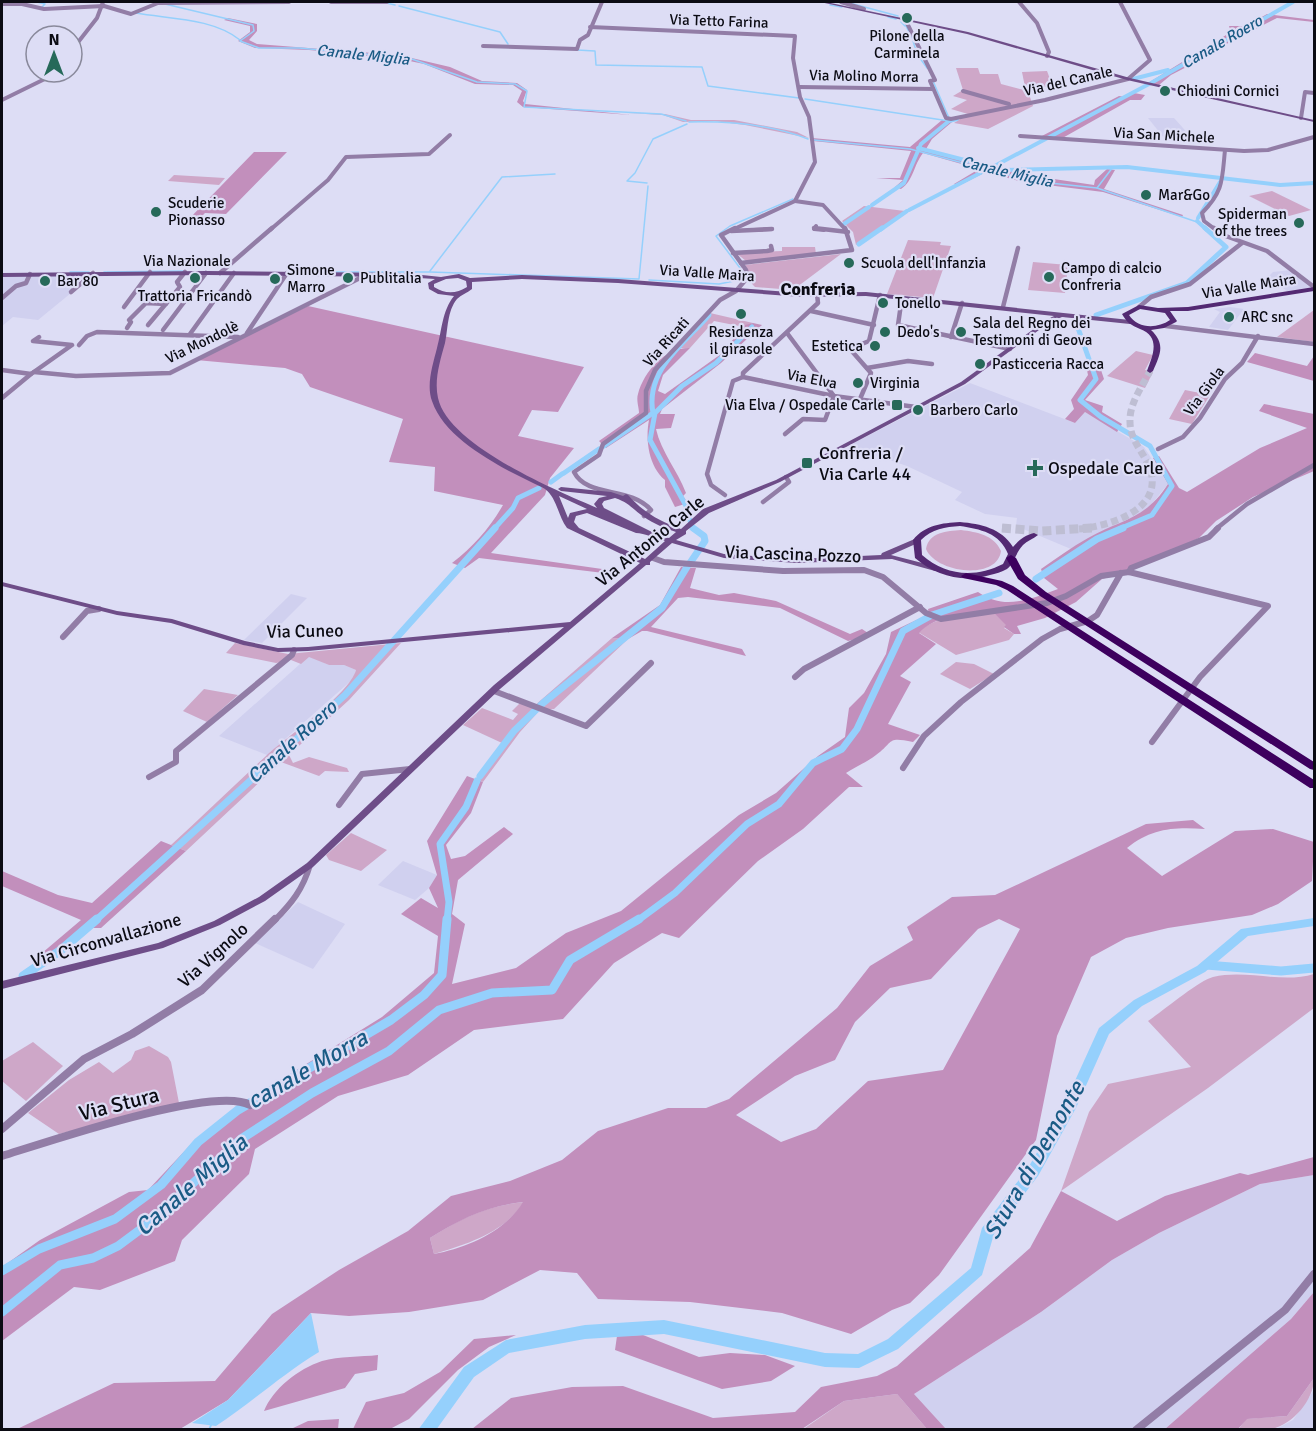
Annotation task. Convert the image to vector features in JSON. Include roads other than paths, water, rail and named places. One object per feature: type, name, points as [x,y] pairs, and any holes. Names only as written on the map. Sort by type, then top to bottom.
[{"type":"highway","points":[[1012,556],[1021,577],[1044,594],[1314,767]]},
{"type":"highway","points":[[966,576],[999,583],[1026,598],[1314,785]]},
{"type":"main road","points":[[822,2],[864,9],[1040,54],[1048,53],[1129,79],[1314,120]]},
{"type":"main road","name":"Via Nazionale","points":[[2,274],[184,272],[370,274]]},
{"type":"main road","points":[[370,274],[396,275],[424,281],[446,299],[448,312]]},
{"type":"main road","name":"Via Valle Maira","points":[[396,275],[439,278],[459,276],[469,280],[543,278],[742,287],[817,294],[880,295],[1130,322]]},
{"type":"main road","points":[[431,288],[431,283],[439,278]]},
{"type":"main road","points":[[469,280],[470,288]]},
{"type":"main road","name":"Via Valle Maira","points":[[461,293],[486,280]]},
{"type":"main road","name":"Via Valle Maira","points":[[1139,307],[1188,309],[1314,288]]},
{"type":"main road","points":[[441,294],[461,293]]},
{"type":"main road","points":[[461,293],[451,302],[434,377],[435,401],[451,428],[503,464],[555,494],[567,523],[650,561]]},
{"type":"main road","points":[[1139,307],[1125,314],[1130,322],[1144,327],[1156,336],[1158,350],[1150,371]]},
{"type":"main road","points":[[1159,308],[1174,320]]},
{"type":"main road","name":"Via Valle Maira","points":[[1163,327],[1174,320],[1178,313],[1188,309]]},
{"type":"main road","name":"Via Antonio Carle","points":[[1048,321],[1054,313]]},
{"type":"main road","name":"Via Antonio Carle","points":[[571,624],[650,561],[706,511],[786,477],[963,383],[1048,321],[1062,314]]},
{"type":"main road","name":"Via Valle Maira","points":[[1105,318],[1125,314]]},
{"type":"main road","points":[[1144,327],[1163,327]]},
{"type":"main road","points":[[1156,336],[1163,327]]},
{"type":"main road","points":[[503,464],[514,466],[560,489],[618,494],[629,500],[644,516],[680,535]]},
{"type":"main road","points":[[503,464],[648,534]]},
{"type":"main road","points":[[629,500],[615,496],[601,499],[598,504],[601,509],[648,534]]},
{"type":"main road","points":[[576,528],[570,522],[573,515],[586,512],[710,553],[741,558],[797,561],[902,558],[966,576],[996,572],[1006,566],[1021,542],[1034,535]]},
{"type":"main road","points":[[860,558],[891,553],[917,540],[935,527],[973,525],[1002,528]]},
{"type":"main road","points":[[973,525],[997,534],[1005,540],[1012,556]]},
{"type":"main road","points":[[917,540],[918,556],[935,569]]},
{"type":"main road","name":"Via Cuneo","points":[[2,584],[87,608],[172,621],[265,648],[294,650],[571,624]]},
{"type":"main road","name":"Via Cuneo","points":[[553,624],[587,611]]},
{"type":"main road","points":[[553,624],[561,632]]},
{"type":"main road","name":"Via Vignolo","points":[[310,865],[494,691],[571,624]]},
{"type":"main road","name":"Via Circonvallazione","points":[[2,986],[105,961],[186,937],[254,903],[310,865]]},
{"type":"street","points":[[2,4],[22,4],[44,9],[102,4],[131,14],[154,3],[289,2]]},
{"type":"street","points":[[331,2],[387,2]]},
{"type":"street","points":[[483,46],[577,49],[580,40],[588,35],[602,2]]},
{"type":"street","points":[[841,2],[864,9]]},
{"type":"street","points":[[1019,2],[1037,23],[1048,53]]},
{"type":"street","points":[[1120,2],[1150,60],[1129,79]]},
{"type":"street","points":[[84,35],[97,18],[102,4]]},
{"type":"street","name":"Via Molino Morra","points":[[905,19],[920,56],[928,65],[935,80],[930,81],[946,118],[953,119]]},
{"type":"street","name":"Via Tetto Farina","points":[[590,27],[794,36],[793,58],[800,87]]},
{"type":"street","name":"Via del Canale","points":[[953,119],[1045,100],[1129,79]]},
{"type":"street","points":[[2,100],[39,84]]},
{"type":"street","name":"Via Molino Morra","points":[[795,201],[815,162],[809,117],[800,97],[800,87],[933,89]]},
{"type":"street","name":"Via del Canale","points":[[963,92],[1012,105]]},
{"type":"street","points":[[1301,118],[1305,92],[1314,93]]},
{"type":"street","points":[[220,273],[328,180],[346,157],[429,154],[450,135]]},
{"type":"street","name":"Via San Michele","points":[[1020,136],[1225,150],[1268,150],[1314,136]]},
{"type":"street","points":[[1305,140],[1314,143]]},
{"type":"street","name":"Via Valle Maira","points":[[1225,150],[1223,178],[1215,203],[1202,213],[1203,219],[1215,231],[1242,243],[1262,248],[1314,288]]},
{"type":"street","points":[[741,262],[849,252],[853,248],[848,232],[823,205],[795,201],[736,226],[721,238],[748,274],[742,287]]},
{"type":"street","points":[[736,226],[746,230]]},
{"type":"street","points":[[816,226],[816,231],[848,232]]},
{"type":"street","points":[[727,231],[772,228]]},
{"type":"street","points":[[1139,307],[1148,302],[1151,297],[1190,284],[1242,243]]},
{"type":"street","points":[[733,253],[767,251],[772,250],[771,246]]},
{"type":"street","points":[[1003,307],[1018,248]]},
{"type":"street","points":[[124,307],[150,272]]},
{"type":"street","points":[[148,325],[180,287],[177,282],[184,272]]},
{"type":"street","points":[[71,292],[93,273]]},
{"type":"street","points":[[163,330],[206,273]]},
{"type":"street","points":[[190,334],[234,273]]},
{"type":"street","points":[[247,333],[287,273]]},
{"type":"street","points":[[2,298],[16,286],[26,283],[30,274]]},
{"type":"street","name":"Via Mondolè","points":[[2,370],[76,376],[170,373],[238,337],[370,274]]},
{"type":"street","name":"Via Ricati","points":[[644,516],[651,510],[639,499],[630,494],[590,487],[579,482],[574,472],[599,455],[603,444],[646,413],[646,391],[655,370],[720,300],[742,287]]},
{"type":"street","points":[[725,495],[711,485],[706,474],[733,381],[743,375],[811,311],[818,303],[817,294]]},
{"type":"street","points":[[860,399],[871,373],[850,349],[853,345],[869,341],[880,295]]},
{"type":"street","points":[[1148,302],[1159,308]]},
{"type":"street","points":[[127,328],[131,322],[129,320],[146,303],[166,304]]},
{"type":"street","points":[[951,337],[962,303]]},
{"type":"street","points":[[901,304],[898,325],[1010,349]]},
{"type":"street","points":[[811,311],[874,325]]},
{"type":"street","points":[[1174,320],[1193,328]]},
{"type":"street","points":[[1163,327],[1193,328],[1314,344]]},
{"type":"street","points":[[79,345],[87,336],[98,332],[238,337]]},
{"type":"street","points":[[785,434],[803,419],[825,420],[834,396],[787,333]]},
{"type":"street","name":"Via Giola","points":[[1158,449],[1183,436],[1189,430],[1225,379],[1242,363],[1258,341],[1258,336]]},
{"type":"street","points":[[28,345],[39,337]]},
{"type":"street","points":[[2,398],[32,373],[72,345],[33,341]]},
{"type":"street","points":[[867,368],[910,360],[921,360],[932,364]]},
{"type":"street","name":"Via Elva","points":[[743,375],[834,396],[916,407]]},
{"type":"street","points":[[1152,742],[1200,677],[1268,606],[1129,572],[1131,568],[1209,537],[1221,524],[1247,504],[1314,465]]},
{"type":"street","name":"Via Antonio Carle","points":[[763,502],[789,482],[790,480],[786,477]]},
{"type":"street","name":"Via Cascina Pozzo","points":[[650,561],[761,570],[864,570],[883,577],[926,613],[936,618],[1047,603],[1066,597],[1101,576],[1129,572]]},
{"type":"street","points":[[903,768],[915,746],[944,714],[971,692],[1057,631],[1092,619],[1104,605],[1115,579],[1121,573]]},
{"type":"street","points":[[795,677],[804,669],[920,607]]},
{"type":"street","points":[[63,637],[87,608]]},
{"type":"street","points":[[149,777],[176,762],[176,751],[292,655],[294,650]]},
{"type":"street","points":[[494,691],[586,726],[651,663]]},
{"type":"street","points":[[339,805],[362,774],[411,769]]},
{"type":"street","name":"Via Vignolo","points":[[2,1129],[84,1059],[183,1004],[214,980],[292,902],[304,886],[310,865]]},
{"type":"street","name":"Via Stura","points":[[2,1156],[134,1116],[225,1099],[235,1098],[248,1104]]},
{"type":"street","points":[[1136,1430],[1286,1310],[1314,1274]]},
{"type":"water","points":[[311,1313],[319,1352],[216,1426],[192,1423],[228,1400]]},
{"type":"waterway","points":[[37,2],[45,4],[42,7]]},
{"type":"waterway","points":[[846,2],[898,16]]},
{"type":"waterway","name":"Canale Roero","points":[[1151,83],[1293,2]]},
{"type":"waterway","points":[[387,3],[395,5]]},
{"type":"waterway","name":"Canale Miglia","points":[[165,4],[253,25],[254,31],[240,41],[259,48],[299,48],[409,58],[477,82],[515,84],[527,91],[524,107],[661,114],[686,121]]},
{"type":"waterway","points":[[830,5],[842,7]]},
{"type":"waterway","points":[[399,6],[500,32],[508,44]]},
{"type":"waterway","points":[[136,13],[204,23],[217,27],[240,40]]},
{"type":"waterway","points":[[888,17],[896,19]]},
{"type":"waterway","points":[[903,20],[912,38]]},
{"type":"waterway","points":[[901,22],[905,26]]},
{"type":"waterway","points":[[913,41],[917,54],[927,68]]},
{"type":"waterway","points":[[577,50],[595,51],[596,65],[702,67],[708,86],[799,98]]},
{"type":"waterway","points":[[1133,79],[1168,70]]},
{"type":"waterway","points":[[933,81],[949,118]]},
{"type":"waterway","points":[[989,169],[1149,84]]},
{"type":"waterway","points":[[805,99],[949,121]]},
{"type":"waterway","points":[[919,148],[921,144],[949,121],[957,119]]},
{"type":"waterway","name":"Canale Miglia","points":[[689,122],[750,124],[808,139]]},
{"type":"waterway","points":[[647,183],[627,181],[635,173],[653,139],[687,124]]},
{"type":"waterway","name":"Canale Miglia","points":[[814,140],[910,149],[1031,181],[1097,188]]},
{"type":"waterway","points":[[872,205],[904,183],[919,148]]},
{"type":"waterway","name":"Canale Miglia","points":[[919,148],[988,166]]},
{"type":"waterway","points":[[995,166],[1003,170],[1127,167],[1280,185],[1314,183]]},
{"type":"waterway","points":[[1097,188],[1113,167]]},
{"type":"waterway","points":[[909,210],[986,170]]},
{"type":"waterway","points":[[430,271],[502,177],[555,174]]},
{"type":"waterway","points":[[1198,218],[1220,182]]},
{"type":"waterway","points":[[325,272],[430,272],[639,279],[648,186]]},
{"type":"waterway","name":"Canale Miglia","points":[[1097,188],[1197,222]]},
{"type":"waterway","points":[[649,280],[719,284],[739,280],[743,272],[716,236],[730,226],[793,199]]},
{"type":"waterway","points":[[844,224],[869,207]]},
{"type":"waterway","points":[[880,230],[907,211]]},
{"type":"waterway","points":[[1197,221],[1207,230]]},
{"type":"waterway","points":[[859,244],[882,228]]},
{"type":"waterway","points":[[1096,315],[1187,283],[1226,247],[1205,228]]},
{"type":"waterway","points":[[104,272],[184,271]]},
{"type":"waterway","points":[[70,272],[89,272]]},
{"type":"waterway","name":"Canale Roero","points":[[604,446],[653,413],[652,398],[661,371],[678,347],[709,315]]},
{"type":"waterway","points":[[1083,320],[1078,328],[1096,379],[1080,400],[1101,417],[1150,446],[1172,486],[1152,515],[1119,529]]},
{"type":"waterway","points":[[685,504],[650,440],[655,413],[682,386],[716,363],[752,327]]},
{"type":"waterway","name":"Canale Roero","points":[[564,473],[599,449]]},
{"type":"waterway","points":[[551,482],[562,474]]},
{"type":"waterway","name":"Canale Roero","points":[[494,529],[513,508],[518,498],[539,488]]},
{"type":"waterway","points":[[686,506],[690,521]]},
{"type":"waterway","name":"Canale Roero","points":[[95,921],[345,695],[495,528]]},
{"type":"waterway","points":[[690,563],[705,541],[704,536],[693,528]]},
{"type":"waterway","points":[[1036,579],[1097,539],[1123,528]]},
{"type":"waterway","points":[[480,776],[514,731],[543,703],[662,608],[687,567]]},
{"type":"waterway","points":[[637,921],[675,893],[747,824],[779,804],[813,763],[842,749],[857,729],[903,631],[932,615],[999,593]]},
{"type":"waterway","name":"canale Morra","points":[[447,921],[449,902],[440,844],[466,807],[477,781]]},
{"type":"waterway","name":"Canale Roero","points":[[23,976],[61,950],[97,919]]},
{"type":"waterway","name":"canale Morra","points":[[2,1271],[39,1249],[115,1219],[161,1185],[198,1142],[238,1110],[391,1020],[424,995],[442,975],[447,919]]},
{"type":"waterway","name":"Canale Miglia","points":[[2,1312],[60,1265],[93,1258],[118,1246],[153,1220],[241,1139],[312,1093],[389,1051],[439,1010],[492,993],[552,990],[570,960],[639,919]]},
{"type":"waterway","name":"Stura di Demonte","points":[[426,1430],[469,1372],[506,1347],[585,1332],[664,1327],[825,1360],[859,1361],[893,1344],[977,1271],[987,1232],[1033,1172],[1069,1108],[1104,1031],[1138,1003],[1201,969],[1245,932],[1314,922]]},
{"type":"waterway","points":[[1206,965],[1281,971],[1314,968]]},
{"type":"waterway","points":[[209,1430],[211,1425]]},
{"type":"tunnel","points":[[1081,529],[1118,520],[1142,505],[1149,495],[1152,483],[1150,469],[1132,435],[1130,415],[1150,371]]},
{"type":"tunnel","points":[[1013,529],[1002,528],[1041,531],[1081,529]]},
{"type":"tunnel","points":[[1081,529],[1092,528]]},
{"type":"place","name":"Pilone della Carminela","points":[[907,18]]},
{"type":"place","name":"Chiodini Cornici","points":[[1165,91]]},
{"type":"place","name":"Mar&Go","points":[[1146,195]]},
{"type":"place","name":"Scuderie Pionasso","points":[[156,212]]},
{"type":"place","name":"Spiderman of the trees","points":[[1299,223]]},
{"type":"place","name":"Scuola dell'Infanzia","points":[[849,263]]},
{"type":"place","name":"Campo di calcio Confreria","points":[[1049,277]]},
{"type":"place","name":"Trattoria Fricandò","points":[[195,278]]},
{"type":"place","name":"Publitalia","points":[[348,278]]},
{"type":"place","name":"Simone Marro","points":[[275,279]]},
{"type":"place","name":"Bar 80","points":[[45,281]]},
{"type":"place","name":"Tonello","points":[[883,303]]},
{"type":"place","name":"Residenza il girasole","points":[[741,314]]},
{"type":"place","name":"ARC snc","points":[[1229,317]]},
{"type":"place","name":"Dedo's","points":[[885,332]]},
{"type":"place","name":"Sala del Regno dei Testimoni di Geova","points":[[961,332]]},
{"type":"place","name":"Estetica","points":[[875,346]]},
{"type":"place","name":"Pasticceria Racca","points":[[980,364]]},
{"type":"place","name":"Virginia","points":[[858,383]]},
{"type":"place","name":"Via Elva / Ospedale Carle","points":[[897,405]]},
{"type":"place","name":"Barbero Carlo","points":[[918,410]]},
{"type":"place","name":"Confreria / Via Carle 44","points":[[807,463]]},
{"type":"place","name":"Ospedale Carle","points":[[1035,468]]},
{"type":"district","name":"Confreria","points":[[818,289]]}]
